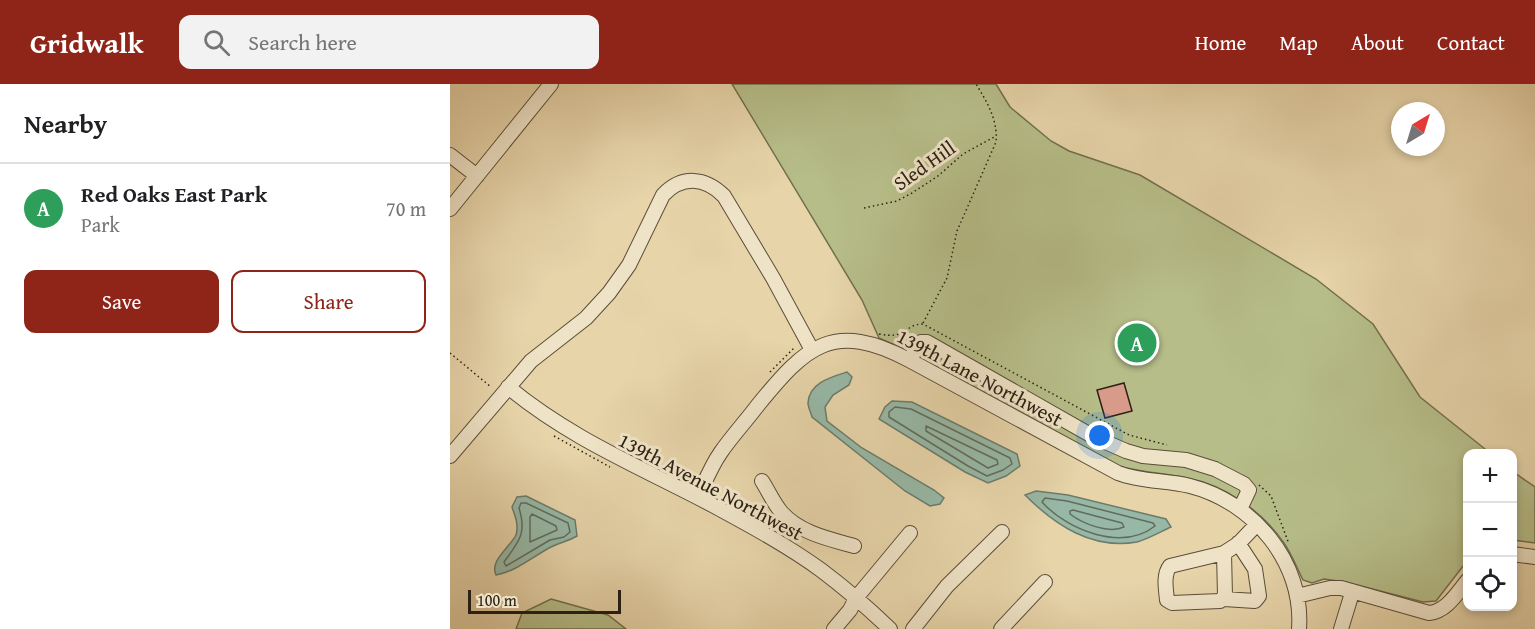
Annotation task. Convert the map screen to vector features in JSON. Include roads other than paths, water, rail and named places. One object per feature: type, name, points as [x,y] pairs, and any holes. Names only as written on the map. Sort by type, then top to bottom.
[{"type":"street","points":[[450,209],[551,84]]},
{"type":"street","points":[[450,155],[477,176]]},
{"type":"street","points":[[450,456],[531,361],[598,307],[630,265],[663,195],[676,184],[687,180],[702,180],[724,196],[812,350],[783,375],[727,444],[698,497]]},
{"type":"street","name":"139th Lane Northwest","points":[[812,350],[836,342],[875,344],[909,360],[1084,456],[1131,478],[1175,483],[1203,490],[1240,509],[1257,524],[1282,555],[1297,596],[1299,629]]},
{"type":"street","points":[[909,360],[921,342],[927,342],[1094,437],[1143,456],[1186,459],[1215,469],[1244,484],[1249,490],[1240,509]]},
{"type":"street","name":"139th Avenue Northwest","points":[[508,387],[548,417],[589,443],[698,497],[790,549],[821,569],[890,629]]},
{"type":"street","points":[[1084,456],[1094,437]]},
{"type":"street","points":[[762,481],[780,511],[802,528],[819,537],[854,546]]},
{"type":"street","points":[[1238,543],[1255,569],[1259,596],[1255,601],[1224,599],[1172,603],[1167,600],[1166,571],[1170,566],[1224,553],[1257,524]]},
{"type":"street","points":[[790,549],[802,528]]},
{"type":"street","points":[[913,629],[946,586],[1002,532]]},
{"type":"street","points":[[834,629],[850,610],[856,598],[910,533]]},
{"type":"street","points":[[1224,553],[1226,596],[1224,599]]},
{"type":"street","points":[[1517,555],[1535,557]]},
{"type":"street","points":[[1001,629],[1045,582]]},
{"type":"street","points":[[1297,596],[1330,588],[1341,588],[1429,614],[1438,612],[1445,606],[1463,585]]},
{"type":"street","points":[[1341,629],[1352,593]]},
{"type":"water","points":[[847,372],[852,377],[849,385],[833,395],[825,407],[827,421],[862,448],[934,490],[944,498],[940,504],[930,506],[905,491],[812,417],[808,403],[812,390],[822,382]]},
{"type":"water","points":[[892,401],[912,402],[1017,454],[1020,466],[1006,476],[988,483],[965,472],[879,419],[885,407]]},
{"type":"water","points":[[1036,491],[1068,495],[1166,519],[1171,527],[1137,542],[1120,544],[1090,539],[1062,525],[1025,495]]},
{"type":"water","points":[[526,496],[575,520],[577,536],[551,547],[511,570],[496,575],[495,565],[517,531],[512,507],[517,497]]},
{"type":"place","name":"Red Oaks East Park","points":[[1137,343]]}]
